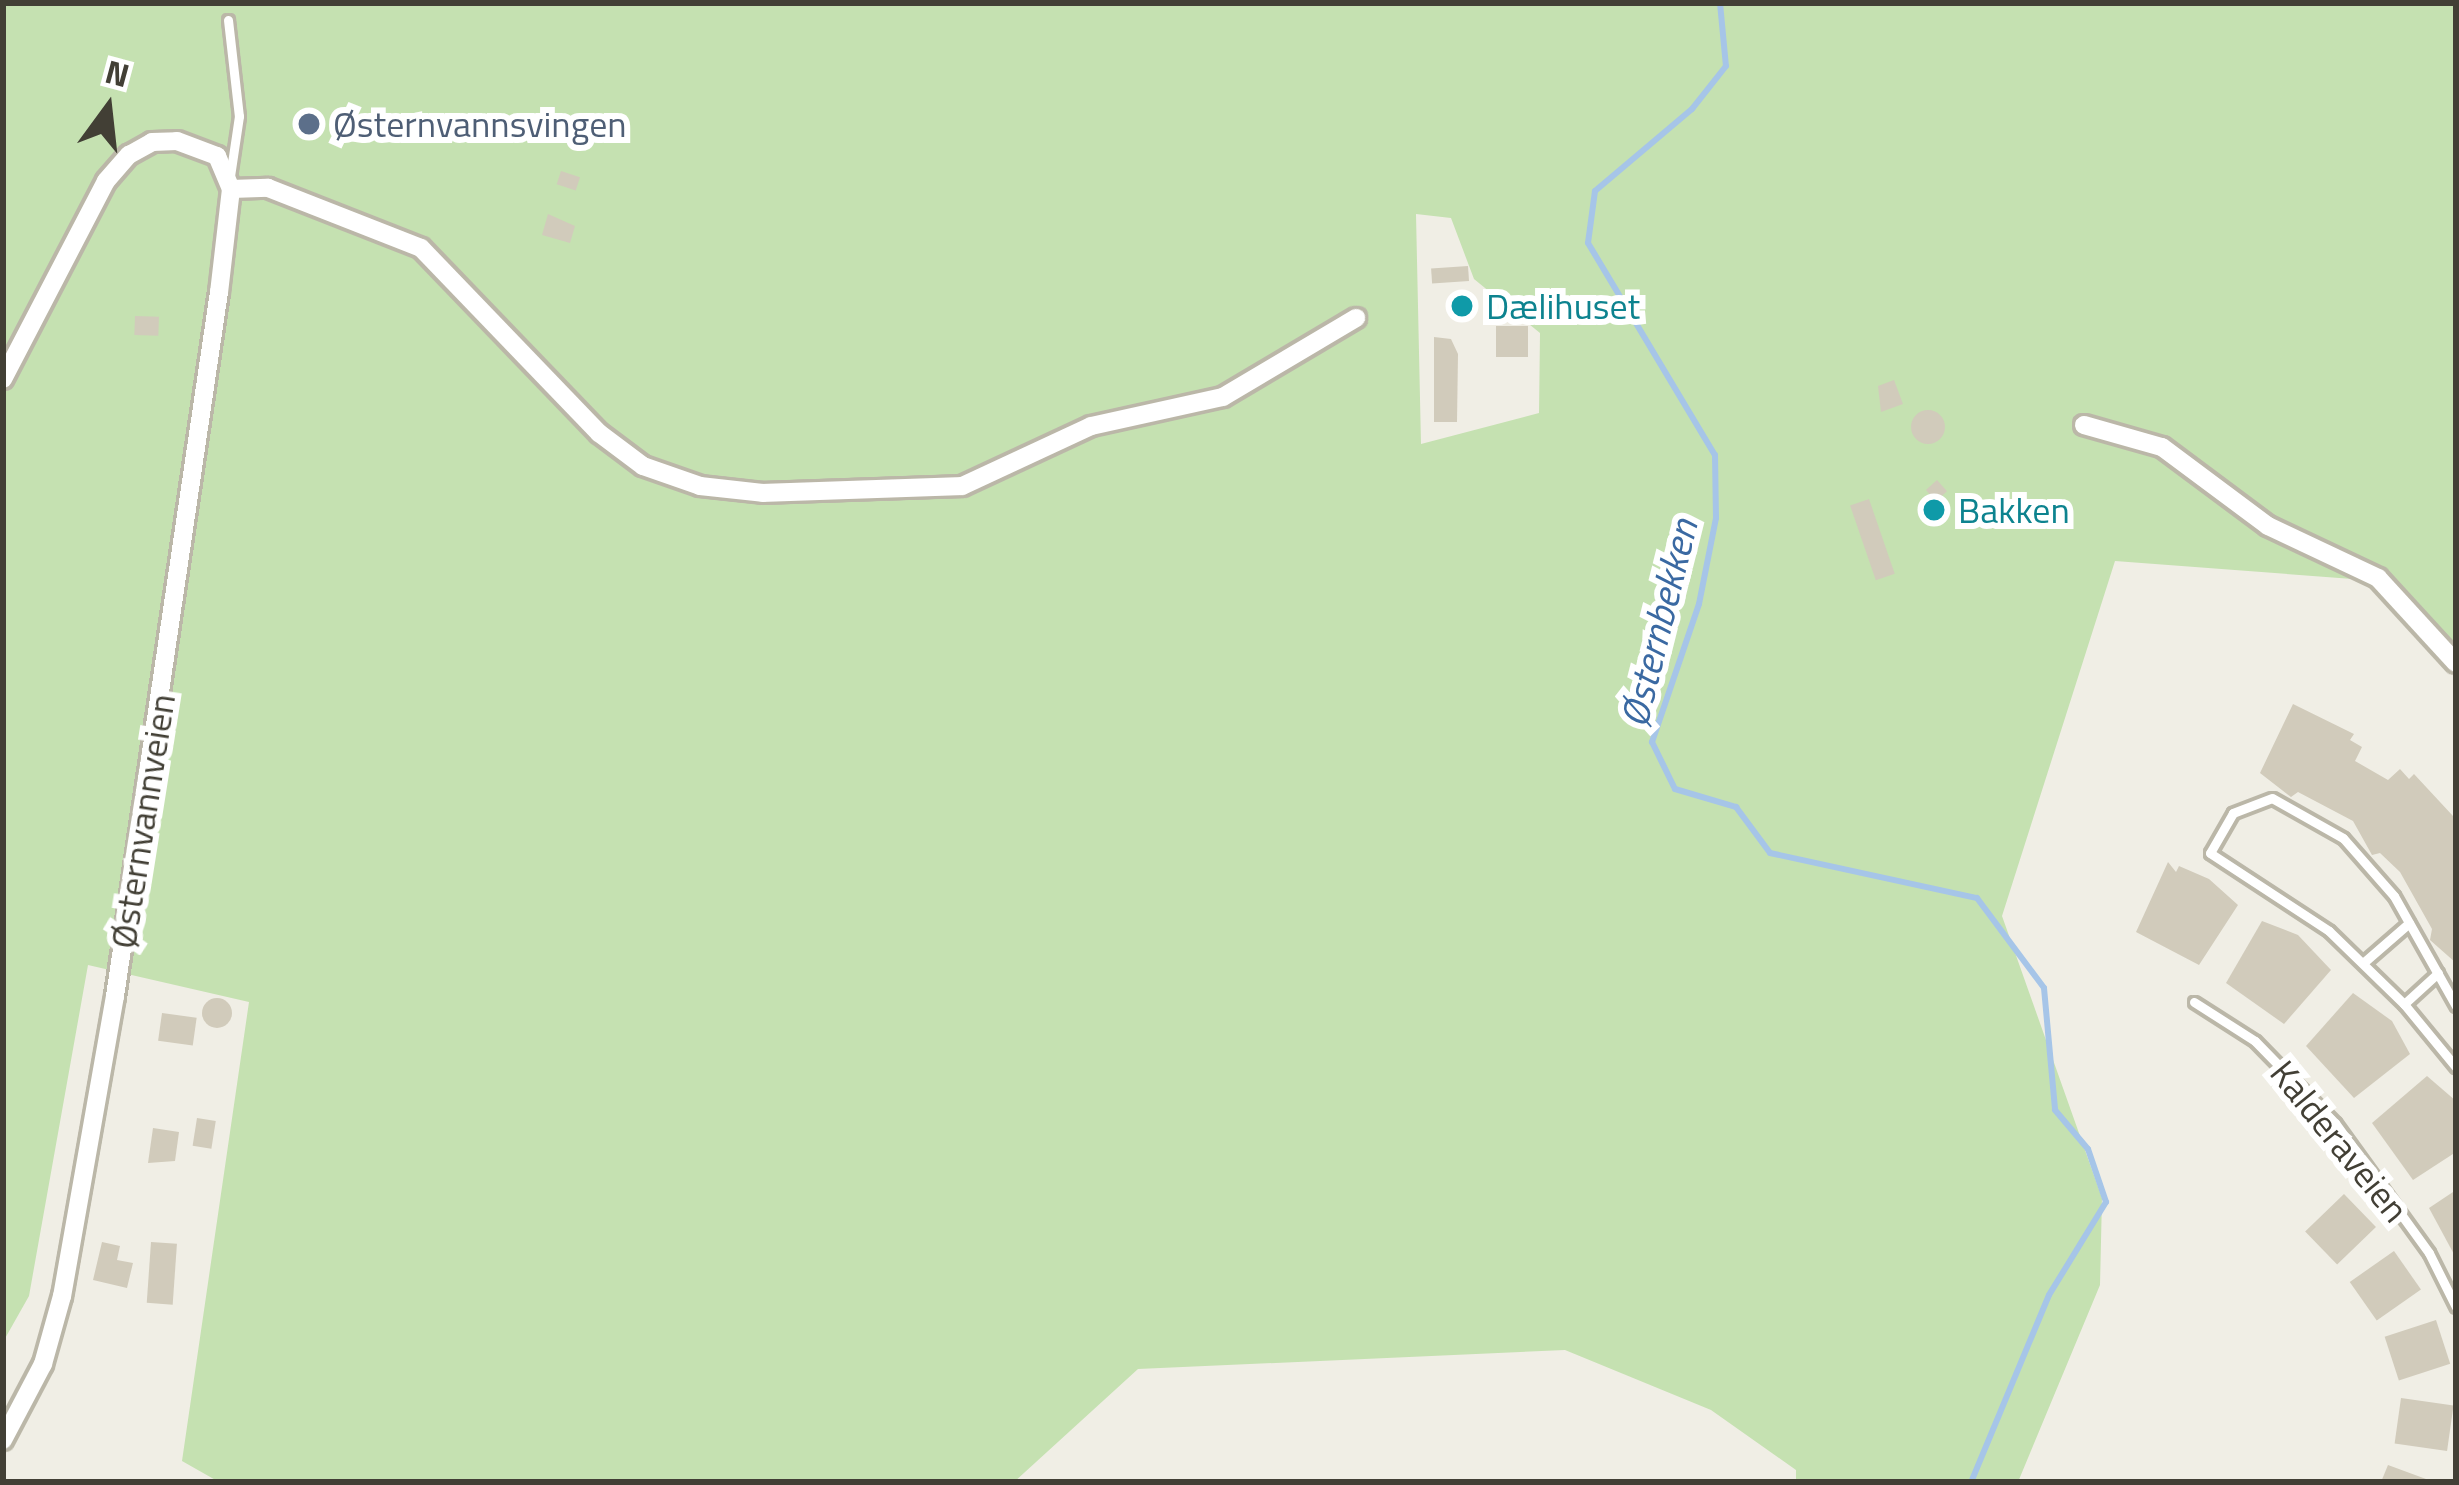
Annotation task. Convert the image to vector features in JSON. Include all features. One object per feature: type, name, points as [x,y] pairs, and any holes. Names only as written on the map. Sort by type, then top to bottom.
[{"type":"street","points":[[3,379],[106,181],[129,155],[152,142],[177,142],[217,156],[230,183],[268,188],[421,248],[599,433],[644,466],[700,486],[784,493],[962,485],[1004,472],[1091,426],[1223,397],[1356,318]]},
{"type":"street","name":"Østernvannveien","points":[[3,1440],[43,1364],[67,1273],[119,973],[230,183]]},
{"type":"street","points":[[2084,424],[2162,447],[2268,526],[2378,578],[2456,663]]},
{"type":"lane","points":[[228,20],[239,116],[230,183]]},
{"type":"lane","points":[[2456,1006],[2409,923],[2343,838],[2280,801],[2239,806],[2210,853],[2296,907],[2363,963],[2456,1067]]},
{"type":"lane","points":[[2363,963],[2409,923]]},
{"type":"lane","points":[[2404,1004],[2438,973]]},
{"type":"lane","name":"Kalderaveien","points":[[2194,1002],[2255,1041],[2304,1087],[2391,1196],[2456,1307]]},
{"type":"green space","points":[[3,3],[2456,3],[2456,654],[2379,581],[2115,561],[2002,916],[2102,1198],[2100,1285],[2018,1482],[1796,1482],[1796,1470],[1711,1410],[1565,1350],[1138,1369],[1014,1482],[219,1482],[182,1461],[249,1002],[88,965],[29,1296],[3,1342]],"holes":[[[1416,214],[1451,218],[1474,279],[1540,333],[1539,413],[1421,444]]]},
{"type":"building","points":[[561,171],[580,177],[576,190],[557,184]]},
{"type":"building","points":[[548,214],[575,226],[570,243],[542,235]]},
{"type":"building","points":[[1468,266],[1469,281],[1432,284],[1431,269]]},
{"type":"building","points":[[135,316],[159,317],[158,336],[134,335]]},
{"type":"building","points":[[1496,326],[1528,326],[1528,357],[1496,357]]},
{"type":"building","points":[[1434,337],[1451,339],[1458,354],[1457,422],[1434,422]]},
{"type":"building","points":[[1894,380],[1903,404],[1881,412],[1878,386]]},
{"type":"building","points":[[1928,410],[1940,415],[1945,427],[1940,439],[1928,444],[1916,439],[1911,427],[1916,415]]},
{"type":"building","points":[[1937,480],[1947,491],[1936,501],[1926,490]]},
{"type":"building","points":[[1869,499],[1895,574],[1876,580],[1850,506]]},
{"type":"building","points":[[2293,704],[2354,734],[2350,740],[2362,747],[2355,761],[2388,780],[2400,769],[2409,779],[2414,774],[2453,816],[2456,963],[2430,940],[2432,929],[2400,872],[2380,853],[2372,855],[2353,821],[2298,792],[2291,797],[2260,773]]},
{"type":"building","points":[[2168,862],[2176,872],[2179,866],[2209,879],[2238,905],[2199,965],[2136,932]]},
{"type":"building","points":[[2262,921],[2298,935],[2331,970],[2284,1024],[2226,983]]},
{"type":"building","points":[[2353,993],[2392,1021],[2410,1054],[2354,1098],[2306,1046]]},
{"type":"building","points":[[217,998],[232,1013],[217,1028],[202,1013]]},
{"type":"building","points":[[162,1013],[197,1018],[193,1046],[158,1041]]},
{"type":"building","points":[[2427,1076],[2456,1101],[2456,1152],[2413,1180],[2372,1123]]},
{"type":"building","points":[[197,1118],[216,1121],[211,1149],[193,1146]]},
{"type":"building","points":[[153,1128],[179,1132],[175,1161],[148,1163]]},
{"type":"building","points":[[2456,1190],[2456,1258],[2429,1208]]},
{"type":"building","points":[[2344,1194],[2376,1227],[2337,1265],[2305,1232]]},
{"type":"building","points":[[102,1242],[120,1246],[117,1260],[133,1263],[127,1288],[93,1280]]},
{"type":"building","points":[[151,1242],[177,1244],[173,1305],[147,1303]]},
{"type":"building","points":[[2394,1251],[2421,1290],[2377,1320],[2350,1282]]},
{"type":"building","points":[[2436,1320],[2450,1364],[2399,1380],[2385,1337]]},
{"type":"building","points":[[2401,1398],[2453,1405],[2447,1451],[2395,1444]]},
{"type":"building","points":[[2388,1465],[2426,1479],[2425,1482],[2381,1482]]},
{"type":"waterway","name":"Østernbekken","points":[[1720,3],[1726,66],[1692,109],[1595,191],[1588,243],[1715,455],[1716,518],[1699,604],[1652,742],[1675,789],[1736,807],[1770,853],[1977,898],[2044,988],[2055,1110],[2088,1149],[2106,1202],[2049,1295],[1971,1482]]},
{"type":"place","name":"Østernvannsvingen","points":[[309,124]]},
{"type":"place","name":"Dælihuset","points":[[1462,306]]},
{"type":"place","name":"Bakken","points":[[1934,510]]}]
